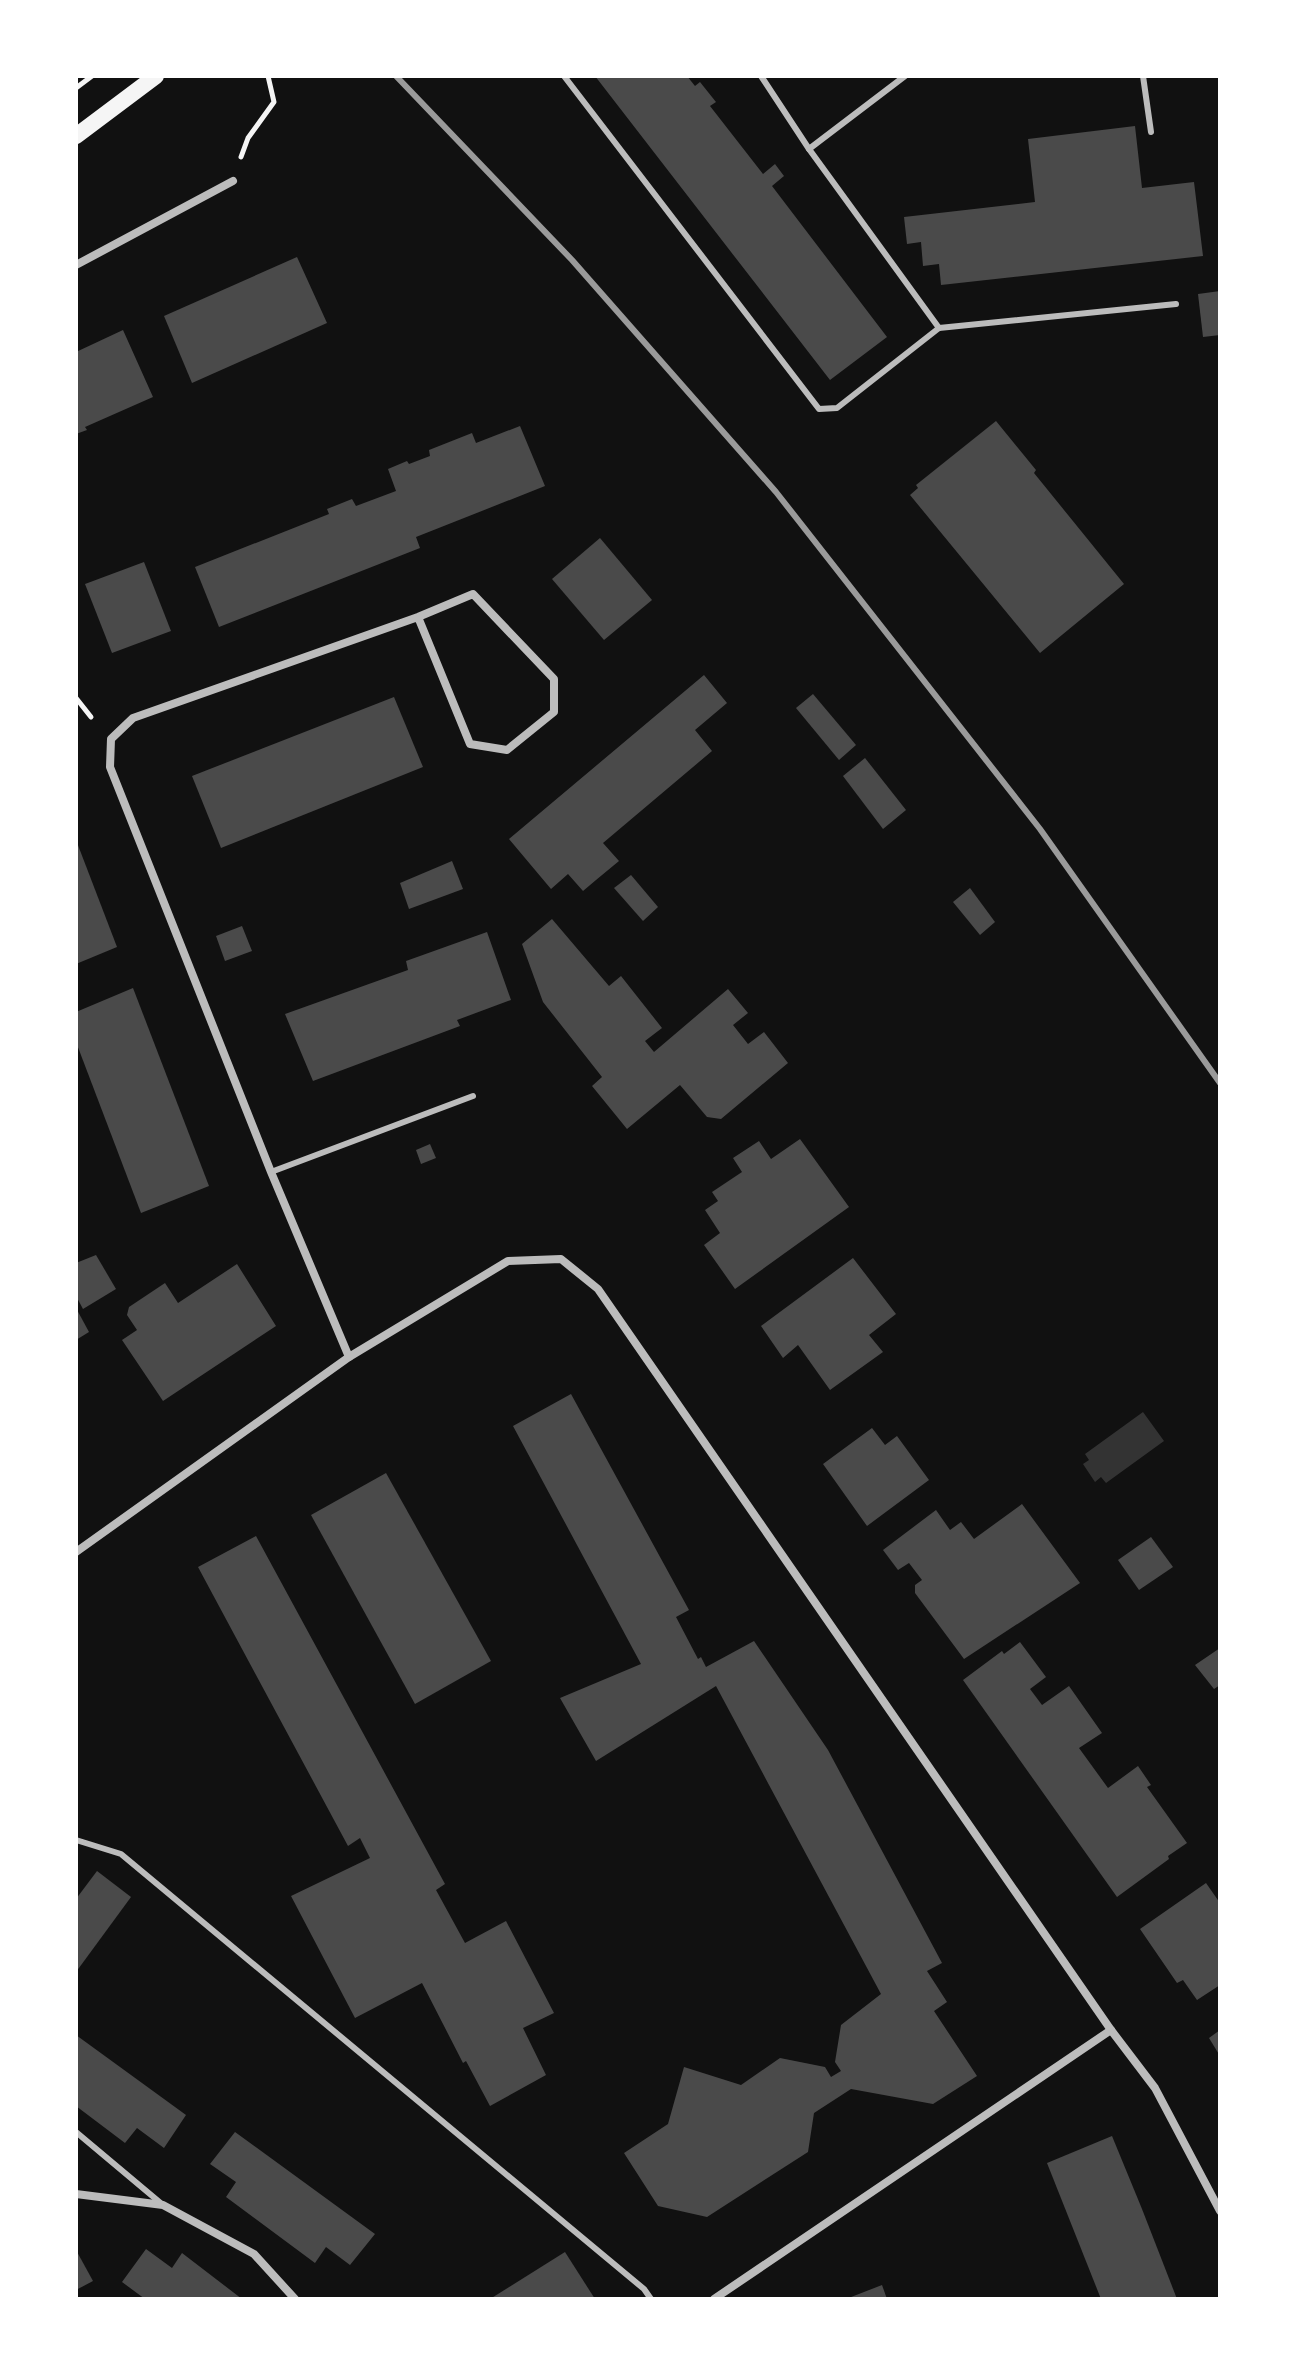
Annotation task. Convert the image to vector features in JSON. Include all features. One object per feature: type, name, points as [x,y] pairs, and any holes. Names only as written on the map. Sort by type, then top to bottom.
[{"type":"main road","points":[[76,136],[156,76]]},
{"type":"street","points":[[76,265],[233,181]]},
{"type":"street","points":[[349,1357],[271,1172],[110,767],[111,739],[133,718],[418,617],[473,594],[554,679],[554,712],[507,750],[470,744],[418,617]]},
{"type":"street","points":[[76,1552],[349,1357],[508,1261],[561,1259],[598,1289],[1111,2030],[1155,2088],[1220,2211]]},
{"type":"street","points":[[714,2299],[730,2295],[1111,2030]]},
{"type":"street","points":[[78,2196],[163,2205],[254,2254],[295,2299]]},
{"type":"lane","points":[[564,76],[819,409],[837,408],[939,328],[1176,304]]},
{"type":"lane","points":[[761,76],[809,149],[939,328]]},
{"type":"lane","points":[[809,149],[905,76]]},
{"type":"lane","points":[[1143,76],[1151,132]]},
{"type":"lane","points":[[271,1172],[473,1096]]},
{"type":"lane","points":[[76,1840],[121,1854],[644,2289],[651,2299]]},
{"type":"lane","points":[[76,2132],[163,2205]]},
{"type":"path","points":[[76,88],[92,76]]},
{"type":"path","points":[[233,181],[248,138],[274,102],[268,76]]},
{"type":"shaded area","points":[[1143,1412],[1164,1441],[1106,1483],[1101,1477],[1095,1482],[1083,1464],[1089,1460],[1085,1454]]},
{"type":"building","points":[[595,76],[687,76],[695,86],[700,82],[716,102],[710,106],[763,174],[775,164],[784,176],[772,186],[887,337],[830,380]]},
{"type":"building","points":[[1135,126],[1142,188],[1194,182],[1203,256],[941,285],[939,264],[923,266],[921,242],[907,244],[904,217],[1035,202],[1028,139]]},
{"type":"building","points":[[297,257],[327,323],[192,383],[164,316]]},
{"type":"building","points":[[1220,291],[1220,335],[1203,337],[1198,294]]},
{"type":"building","points":[[123,330],[153,397],[85,427],[87,430],[76,434],[76,352]]},
{"type":"building","points":[[996,421],[1124,584],[1040,653],[910,495],[918,488],[916,485]]},
{"type":"building","points":[[520,426],[545,486],[416,537],[420,548],[219,627],[195,567],[329,514],[327,509],[352,499],[356,506],[396,491],[388,469],[430,456],[429,450],[472,433],[476,443]]},
{"type":"building","points":[[600,538],[652,600],[604,640],[552,579]]},
{"type":"building","points":[[144,562],[171,631],[112,653],[85,584]]},
{"type":"building","points":[[704,675],[727,703],[695,730],[712,751],[603,843],[619,861],[583,891],[568,874],[551,889],[509,839]]},
{"type":"building","points":[[813,694],[856,745],[839,760],[796,708]]},
{"type":"building","points":[[394,697],[423,767],[221,848],[192,776]]},
{"type":"building","points":[[865,758],[906,810],[883,829],[843,776]]},
{"type":"building","points":[[76,840],[117,947],[76,964]]},
{"type":"building","points":[[452,861],[463,889],[409,909],[400,883]]},
{"type":"building","points":[[631,875],[658,907],[643,921],[614,888]]},
{"type":"building","points":[[970,888],[995,922],[980,935],[953,902]]},
{"type":"building","points":[[552,919],[609,986],[621,976],[662,1028],[645,1041],[654,1052],[728,989],[748,1013],[733,1025],[748,1044],[764,1032],[788,1063],[721,1119],[707,1117],[680,1085],[627,1129],[592,1086],[602,1077],[543,1002],[522,944]]},
{"type":"building","points":[[242,926],[252,951],[225,961],[216,936]]},
{"type":"building","points":[[487,932],[511,1000],[457,1020],[460,1026],[313,1081],[285,1014],[408,970],[406,961]]},
{"type":"building","points":[[133,988],[209,1186],[141,1213],[76,1042],[76,1012]]},
{"type":"building","points":[[800,1139],[849,1207],[735,1289],[704,1245],[720,1233],[705,1210],[718,1201],[712,1192],[742,1172],[733,1158],[759,1141],[771,1159]]},
{"type":"building","points":[[430,1144],[436,1158],[421,1164],[416,1150]]},
{"type":"building","points":[[96,1255],[116,1289],[83,1309],[76,1296],[76,1263]]},
{"type":"building","points":[[853,1258],[896,1314],[869,1335],[883,1352],[830,1390],[798,1345],[783,1358],[761,1326]]},
{"type":"building","points":[[237,1264],[276,1326],[163,1401],[122,1340],[137,1330],[127,1315],[129,1307],[165,1283],[178,1303]]},
{"type":"building","points":[[76,1308],[89,1332],[76,1340]]},
{"type":"building","points":[[571,1394],[689,1610],[676,1617],[698,1659],[701,1657],[706,1667],[754,1641],[828,1750],[942,1963],[927,1971],[947,2002],[934,2011],[977,2076],[933,2104],[851,2089],[814,2113],[808,2152],[707,2217],[658,2206],[624,2153],[668,2124],[684,2067],[741,2085],[780,2058],[825,2067],[831,2077],[841,2071],[835,2062],[841,2025],[881,1994],[716,1686],[596,1761],[560,1698],[641,1664],[513,1426]]},
{"type":"building","points":[[872,1428],[885,1445],[897,1436],[929,1480],[867,1526],[823,1464]]},
{"type":"building","points":[[386,1473],[491,1661],[415,1704],[311,1515]]},
{"type":"building","points":[[1022,1504],[1080,1583],[964,1659],[915,1593],[915,1585],[922,1580],[909,1563],[898,1570],[883,1550],[936,1510],[950,1530],[961,1522],[974,1539]]},
{"type":"building","points":[[256,1536],[445,1884],[436,1890],[465,1943],[506,1921],[554,2013],[523,2028],[546,2075],[490,2106],[466,2061],[463,2063],[422,1983],[355,2018],[291,1896],[370,1858],[360,1838],[348,1846],[198,1567]]},
{"type":"building","points":[[1151,1537],[1173,1567],[1139,1590],[1118,1560]]},
{"type":"building","points":[[1020,1642],[1046,1677],[1030,1689],[1042,1705],[1069,1686],[1102,1733],[1079,1748],[1108,1788],[1138,1766],[1151,1785],[1147,1787],[1187,1843],[1117,1897],[963,1680],[1002,1651],[1004,1654]]},
{"type":"building","points":[[1220,1648],[1220,1685],[1214,1689],[1195,1665]]},
{"type":"building","points":[[97,1871],[131,1897],[76,1972],[76,1899]]},
{"type":"building","points":[[1206,1883],[1220,1903],[1220,1985],[1197,2000],[1183,1980],[1177,1983],[1140,1929]]},
{"type":"building","points":[[1220,2030],[1220,2056],[1209,2038]]},
{"type":"building","points":[[76,2035],[186,2115],[164,2148],[137,2128],[125,2143],[76,2106]]},
{"type":"building","points":[[235,2132],[375,2234],[350,2265],[326,2247],[315,2263],[226,2197],[236,2182],[210,2164]]},
{"type":"building","points":[[1112,2136],[1177,2299],[1101,2299],[1047,2163]]},
{"type":"building","points":[[146,2249],[172,2268],[182,2253],[242,2299],[145,2299],[122,2282]]},
{"type":"building","points":[[76,2250],[93,2281],[76,2290]]},
{"type":"building","points":[[565,2252],[595,2299],[490,2299]]},
{"type":"building","points":[[882,2285],[887,2299],[846,2299]]},
{"type":"railway","points":[[396,76],[572,260],[776,492],[1040,829],[1220,1083]]}]
